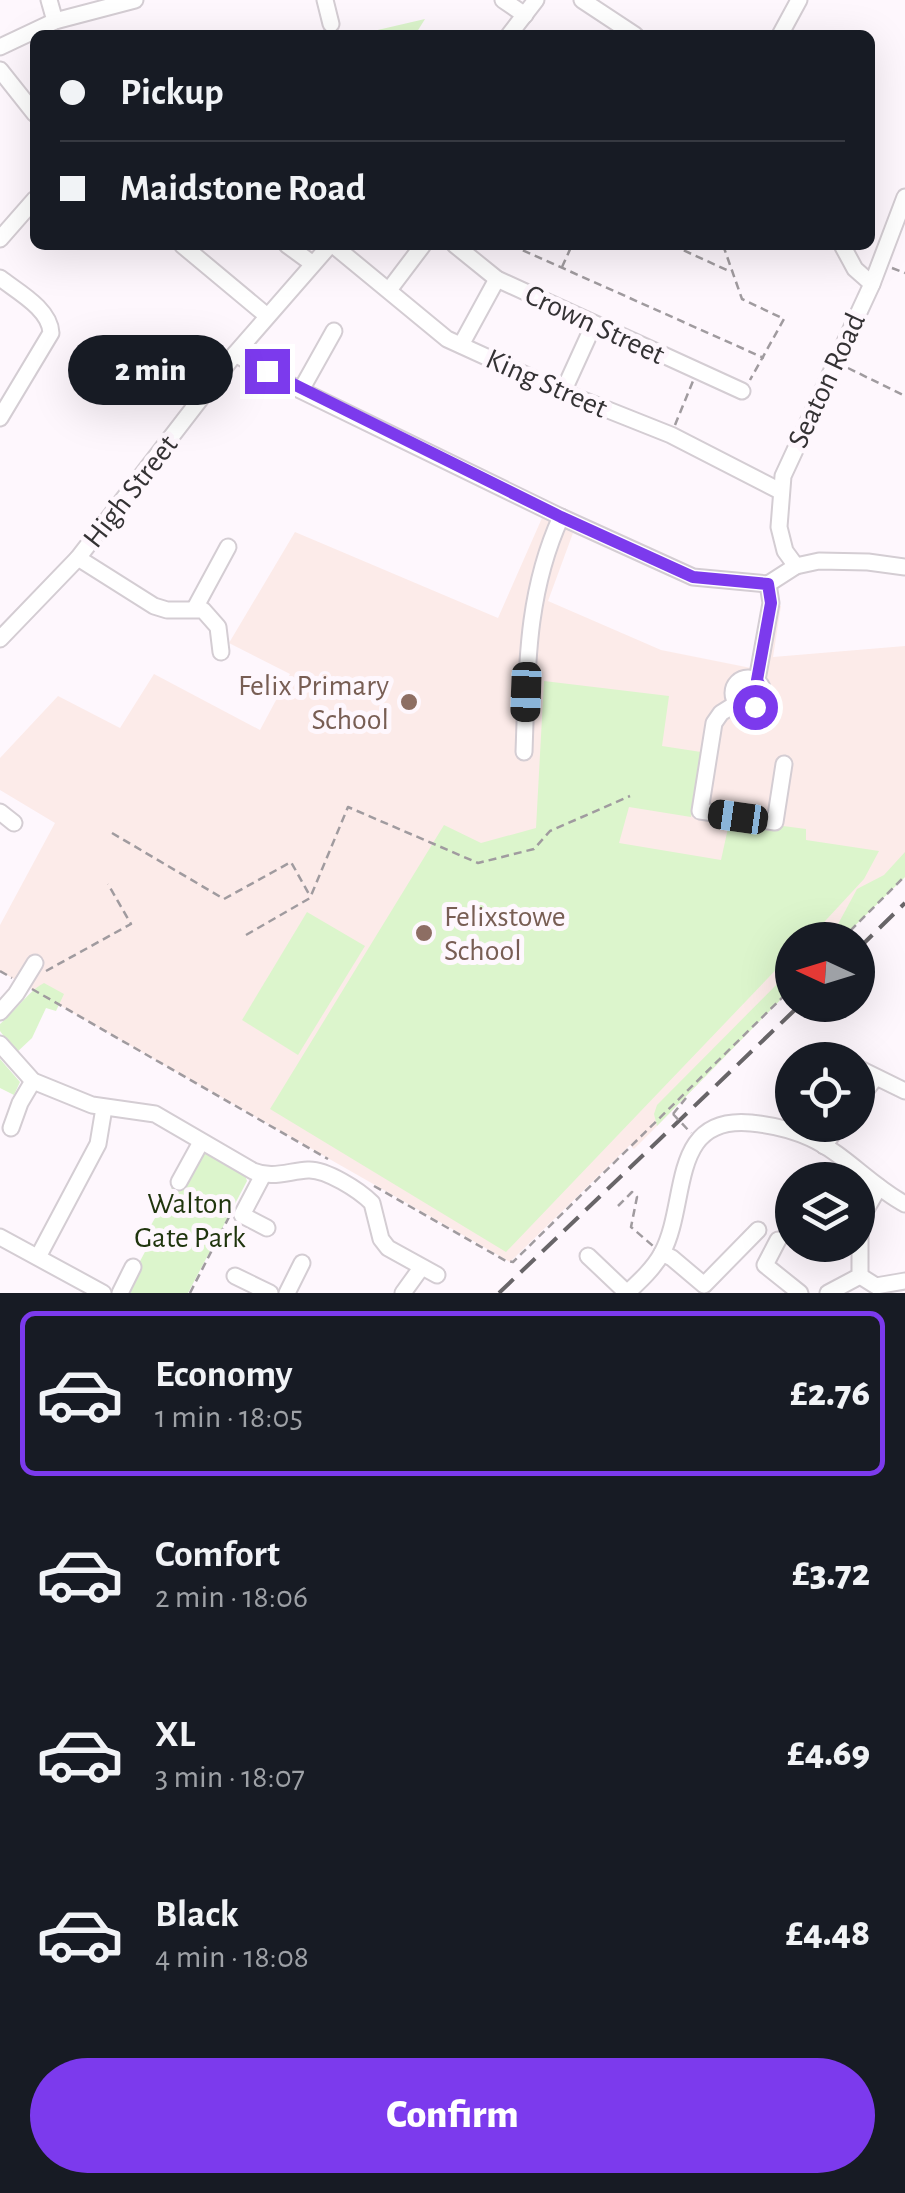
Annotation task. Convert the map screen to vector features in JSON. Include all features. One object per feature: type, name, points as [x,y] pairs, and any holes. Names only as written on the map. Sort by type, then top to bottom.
[{"type":"street","points":[[48,0],[55,22]]},
{"type":"street","points":[[37,30],[135,0]]},
{"type":"street","points":[[325,0],[331,24]]},
{"type":"street","points":[[504,0],[525,15]]},
{"type":"street","points":[[513,30],[536,0]]},
{"type":"street","points":[[582,0],[627,30]]},
{"type":"street","points":[[783,30],[799,0]]},
{"type":"street","points":[[0,47],[30,33]]},
{"type":"street","points":[[0,70],[30,108]]},
{"type":"street","name":"Seaton Road","points":[[796,566],[785,552],[780,534],[780,491],[793,450],[872,284],[905,197]]},
{"type":"street","points":[[1,236],[30,204]]},
{"type":"street","points":[[188,250],[266,315]]},
{"type":"street","points":[[294,250],[313,264]]},
{"type":"street","name":"High Street","points":[[0,639],[78,558],[266,315],[326,250]]},
{"type":"street","name":"King Street","points":[[337,250],[447,339],[562,392],[671,435],[780,491]]},
{"type":"street","points":[[389,290],[419,250]]},
{"type":"street","name":"Crown Street","points":[[461,250],[497,279],[742,392]]},
{"type":"street","points":[[845,250],[856,269],[872,284]]},
{"type":"street","points":[[0,278],[45,314],[51,333],[0,418]]},
{"type":"street","points":[[462,345],[497,279]]},
{"type":"street","points":[[562,392],[594,324]]},
{"type":"street","points":[[301,390],[334,330]]},
{"type":"street","points":[[235,354],[561,517],[693,577],[768,584],[796,566],[842,560],[905,567]]},
{"type":"street","points":[[524,752],[528,631],[542,565],[561,517]]},
{"type":"street","points":[[195,608],[228,548]]},
{"type":"street","points":[[78,558],[154,606],[166,610],[195,608],[210,616],[218,627],[220,652]]},
{"type":"street","points":[[768,584],[771,603],[757,680],[764,694],[761,702],[747,709],[736,703],[714,723],[700,811],[775,822],[784,764]]},
{"type":"street","points":[[0,812],[14,822]]},
{"type":"street","points":[[0,1012],[35,964]]},
{"type":"street","points":[[0,1044],[33,1082],[104,1108],[155,1114],[262,1175],[314,1170],[365,1196],[375,1210],[381,1239],[388,1248],[437,1275]]},
{"type":"street","points":[[875,1078],[905,1091]]},
{"type":"street","points":[[12,1128],[20,1103],[33,1082]]},
{"type":"street","points":[[38,1257],[98,1144],[104,1108]]},
{"type":"street","points":[[588,1256],[627,1293],[662,1253],[690,1152],[700,1136],[728,1123],[792,1130],[824,1146],[905,1204]]},
{"type":"street","points":[[179,1182],[201,1142]]},
{"type":"street","points":[[824,1146],[827,1142]]},
{"type":"street","points":[[262,1175],[242,1214],[267,1228]]},
{"type":"street","points":[[860,1276],[860,1220],[879,1187]]},
{"type":"street","points":[[662,1253],[704,1286],[758,1230]]},
{"type":"street","points":[[0,1237],[102,1293]]},
{"type":"street","points":[[775,1246],[766,1265],[800,1293]]},
{"type":"street","points":[[287,1293],[302,1263]]},
{"type":"street","points":[[120,1293],[133,1267]]},
{"type":"street","points":[[403,1293],[421,1268]]},
{"type":"street","points":[[235,1276],[270,1293]]},
{"type":"street","points":[[860,1276],[876,1286],[905,1281]]},
{"type":"street","points":[[828,1293],[860,1276]]},
{"type":"path","points":[[522,250],[764,358]]},
{"type":"path","points":[[562,269],[570,250]]},
{"type":"path","points":[[683,250],[733,273]]},
{"type":"path","points":[[725,250],[742,299],[784,319],[742,392]]},
{"type":"path","points":[[836,361],[905,396]]},
{"type":"path","points":[[671,435],[698,371]]},
{"type":"path","points":[[246,934],[310,898],[348,807],[478,863],[534,849],[550,831],[630,796]]},
{"type":"path","points":[[112,833],[224,899],[291,862],[310,898]]},
{"type":"path","points":[[859,922],[905,876]]},
{"type":"path","points":[[23,984],[131,924],[108,884]]},
{"type":"path","points":[[0,971],[339,1166]]},
{"type":"path","points":[[372,1185],[506,1262],[513,1262],[775,1005]]},
{"type":"path","points":[[684,1096],[688,1099],[673,1114],[691,1133]]},
{"type":"path","points":[[618,1206],[632,1192],[637,1197],[631,1227],[662,1253]]},
{"type":"path","points":[[190,1293],[235,1206]]},
{"type":"shaded area","name":"Felixstowe School","points":[[542,518],[573,533],[548,601],[661,650],[751,668],[766,602],[781,606],[773,657],[905,646],[905,877],[859,922],[775,922],[775,1005],[634,1149],[630,1145],[510,1262],[0,971],[0,925],[55,823],[0,790],[0,758],[58,696],[120,728],[154,674],[260,730],[290,674],[229,643],[295,532],[498,618]]},
{"type":"green space","points":[[425,19],[418,30],[378,30]]},
{"type":"green space","points":[[544,681],[669,696],[662,746],[701,752],[691,817],[629,807],[619,843],[721,860],[730,819],[806,829],[806,840],[879,851],[864,879],[824,922],[775,922],[775,971],[506,1252],[270,1109],[444,825],[481,843],[536,828]]},
{"type":"green space","points":[[905,852],[905,877],[859,922],[839,922],[857,889],[884,875]]},
{"type":"green space","points":[[307,912],[365,946],[298,1055],[242,1020]]},
{"type":"green space","points":[[44,983],[64,994],[56,1011],[46,1008],[32,1038],[16,1053],[0,1031],[0,1024]]},
{"type":"green space","points":[[775,986],[775,1005],[657,1126],[657,1105]]},
{"type":"green space","points":[[0,1059],[20,1082],[14,1095],[0,1088]]},
{"type":"green space","name":"Walton Gate Park","points":[[207,1152],[245,1175],[247,1181],[188,1293],[130,1293],[142,1268],[138,1265],[156,1231],[150,1227],[175,1182]]},
{"type":"railway","points":[[875,932],[905,903]]},
{"type":"railway","points":[[499,1293],[782,1022]]},
{"type":"place","name":"Felix Primary School","points":[[409,702]]},
{"type":"place","name":"Felixstowe School","points":[[424,933]]},
{"type":"route","points":[[267,371],[561,517],[693,577],[768,584],[771,603],[757,680],[764,694],[755,707]]}]
